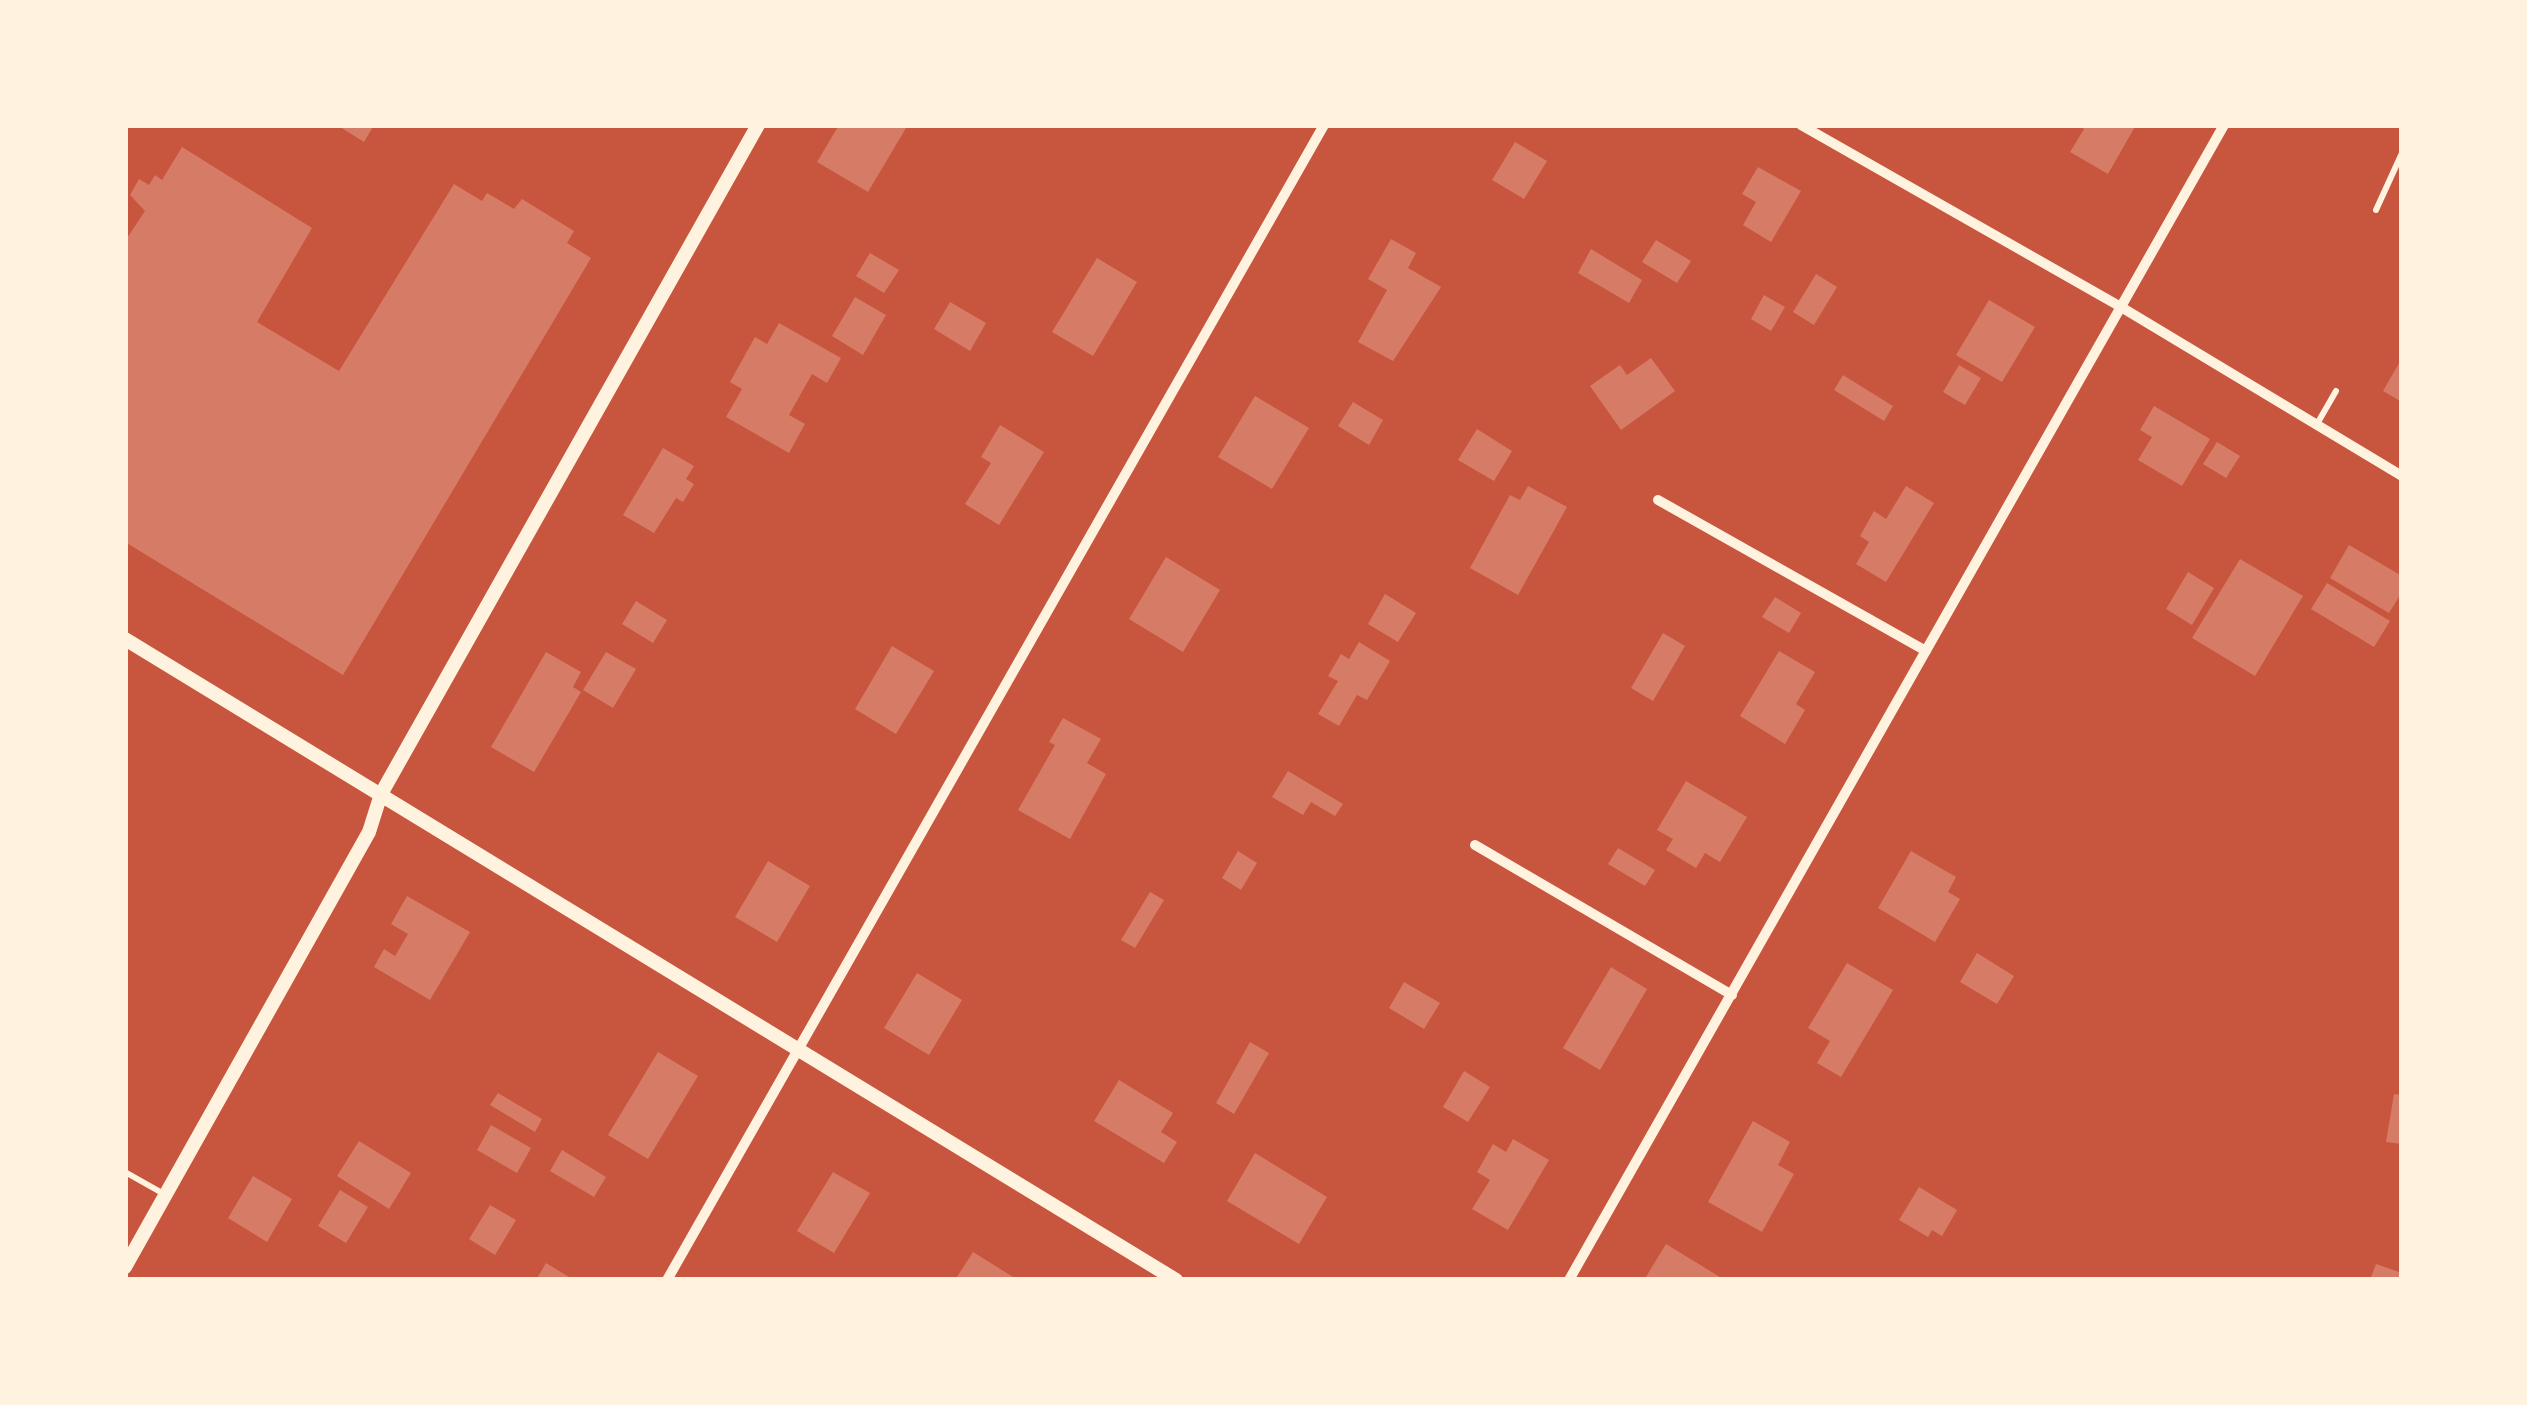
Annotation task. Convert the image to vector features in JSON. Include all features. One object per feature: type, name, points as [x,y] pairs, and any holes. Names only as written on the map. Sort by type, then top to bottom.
[{"type":"street","points":[[125,1266],[370,832],[381,794],[758,125]]},
{"type":"street","points":[[668,1280],[1324,125]]},
{"type":"street","points":[[1801,125],[2121,307],[2402,476]]},
{"type":"street","points":[[1569,1280],[2224,125]]},
{"type":"street","points":[[1658,500],[1926,651]]},
{"type":"street","points":[[125,639],[1176,1280]]},
{"type":"street","points":[[1475,845],[1732,995]]},
{"type":"lane","points":[[2376,210],[2402,153]]},
{"type":"lane","points":[[2317,424],[2336,391]]},
{"type":"lane","points":[[125,1172],[165,1195]]},
{"type":"building","points":[[337,125],[374,125],[364,142]]},
{"type":"building","points":[[839,125],[906,128],[868,192],[817,162]]},
{"type":"building","points":[[2077,125],[2136,125],[2108,174],[2070,152],[2084,129]]},
{"type":"building","points":[[1515,142],[1547,161],[1524,199],[1492,180]]},
{"type":"building","points":[[182,147],[312,228],[257,322],[339,371],[454,184],[482,201],[487,193],[514,209],[522,199],[574,231],[567,243],[591,258],[343,675],[125,542],[125,241],[145,211],[130,195],[139,179],[149,185],[155,175],[162,180]]},
{"type":"building","points":[[1758,167],[1801,191],[1771,242],[1743,225],[1756,202],[1742,194]]},
{"type":"building","points":[[1391,239],[1416,253],[1408,268],[1441,287],[1393,361],[1358,342],[1387,290],[1368,279]]},
{"type":"building","points":[[1656,240],[1691,261],[1677,283],[1642,262]]},
{"type":"building","points":[[1591,249],[1642,280],[1629,303],[1578,273]]},
{"type":"building","points":[[870,253],[899,270],[884,293],[856,276]]},
{"type":"building","points":[[1097,258],[1137,282],[1093,356],[1052,332]]},
{"type":"building","points":[[1816,274],[1837,287],[1814,325],[1793,312]]},
{"type":"building","points":[[1764,295],[1785,307],[1771,331],[1751,319]]},
{"type":"building","points":[[855,297],[886,315],[863,355],[832,336]]},
{"type":"building","points":[[1989,300],[2035,327],[2002,382],[1956,355]]},
{"type":"building","points":[[950,302],[986,323],[970,351],[934,329]]},
{"type":"building","points":[[779,323],[841,358],[827,383],[812,374],[789,415],[805,424],[789,453],[726,417],[742,389],[730,382],[755,337],[767,344]]},
{"type":"building","points":[[1651,358],[1675,391],[1621,430],[1590,386],[1620,365],[1627,375]]},
{"type":"building","points":[[2402,358],[2402,402],[2383,391]]},
{"type":"building","points":[[1959,365],[1981,378],[1965,405],[1943,392]]},
{"type":"building","points":[[1843,375],[1893,406],[1884,421],[1834,390]]},
{"type":"building","points":[[1255,396],[1309,428],[1272,489],[1218,457]]},
{"type":"building","points":[[1353,402],[1383,420],[1369,445],[1338,426]]},
{"type":"building","points":[[2154,406],[2210,439],[2182,486],[2138,460],[2152,437],[2140,430]]},
{"type":"building","points":[[1000,425],[1044,452],[999,525],[965,504],[991,463],[981,457]]},
{"type":"building","points":[[1477,429],[1512,451],[1494,481],[1458,460]]},
{"type":"building","points":[[2217,442],[2240,456],[2226,478],[2203,464]]},
{"type":"building","points":[[663,448],[694,466],[686,479],[694,484],[683,502],[676,498],[654,533],[623,515]]},
{"type":"building","points":[[1528,486],[1567,507],[1518,595],[1470,568],[1510,495],[1520,500]]},
{"type":"building","points":[[1906,486],[1934,503],[1886,582],[1856,564],[1869,542],[1860,536],[1874,511],[1886,519]]},
{"type":"building","points":[[2349,545],[2402,576],[2402,592],[2389,613],[2330,578]]},
{"type":"building","points":[[1166,557],[1220,590],[1183,652],[1129,619]]},
{"type":"building","points":[[2240,559],[2303,596],[2255,676],[2192,638]]},
{"type":"building","points":[[2188,572],[2214,588],[2192,625],[2166,609]]},
{"type":"building","points":[[2327,583],[2390,621],[2374,647],[2311,609]]},
{"type":"building","points":[[1385,594],[1416,613],[1398,642],[1368,624]]},
{"type":"building","points":[[1775,597],[1801,613],[1789,633],[1762,617]]},
{"type":"building","points":[[636,601],[667,620],[653,643],[622,624]]},
{"type":"building","points":[[1663,633],[1685,646],[1653,701],[1631,688]]},
{"type":"building","points":[[1359,642],[1390,661],[1367,700],[1357,695],[1339,726],[1318,714],[1338,681],[1328,676],[1341,654],[1349,659]]},
{"type":"building","points":[[892,646],[934,671],[896,734],[855,709]]},
{"type":"building","points":[[1779,651],[1815,672],[1796,704],[1805,710],[1785,744],[1740,716]]},
{"type":"building","points":[[546,652],[581,672],[573,687],[581,692],[534,772],[491,747]]},
{"type":"building","points":[[606,652],[636,669],[613,708],[583,690]]},
{"type":"building","points":[[1063,718],[1101,739],[1087,763],[1106,774],[1070,839],[1018,810],[1055,745],[1049,742]]},
{"type":"building","points":[[1288,771],[1343,804],[1335,816],[1311,802],[1303,815],[1272,797]]},
{"type":"building","points":[[1686,781],[1747,817],[1720,862],[1705,853],[1696,868],[1666,850],[1673,839],[1657,830]]},
{"type":"building","points":[[1618,848],[1655,870],[1645,886],[1608,864]]},
{"type":"building","points":[[1238,851],[1257,863],[1241,890],[1222,878]]},
{"type":"building","points":[[1911,851],[1956,877],[1948,892],[1960,899],[1935,942],[1878,908]]},
{"type":"building","points":[[768,861],[810,886],[777,942],[735,917]]},
{"type":"building","points":[[1150,892],[1164,900],[1135,948],[1121,940]]},
{"type":"building","points":[[407,896],[470,932],[430,1000],[374,967],[384,949],[395,956],[408,934],[391,924]]},
{"type":"building","points":[[1977,953],[2014,976],[1997,1004],[1960,982]]},
{"type":"building","points":[[1847,963],[1893,990],[1841,1077],[1817,1063],[1830,1041],[1808,1028]]},
{"type":"building","points":[[1611,967],[1647,989],[1600,1070],[1563,1048]]},
{"type":"building","points":[[917,973],[962,1000],[929,1055],[884,1028]]},
{"type":"building","points":[[1404,982],[1440,1003],[1424,1029],[1389,1008]]},
{"type":"building","points":[[1250,1042],[1269,1053],[1234,1114],[1216,1103]]},
{"type":"building","points":[[658,1052],[698,1076],[648,1159],[608,1135]]},
{"type":"building","points":[[1464,1071],[1490,1087],[1468,1122],[1443,1107]]},
{"type":"building","points":[[1119,1080],[1173,1113],[1161,1132],[1177,1142],[1164,1163],[1094,1121]]},
{"type":"building","points":[[498,1093],[542,1119],[535,1132],[490,1105]]},
{"type":"building","points":[[2394,1094],[2402,1095],[2402,1144],[2386,1142]]},
{"type":"building","points":[[1753,1121],[1790,1142],[1778,1165],[1794,1174],[1762,1232],[1708,1202]]},
{"type":"building","points":[[491,1125],[531,1148],[517,1173],[477,1150]]},
{"type":"building","points":[[1513,1139],[1549,1160],[1508,1230],[1472,1209],[1490,1180],[1477,1172],[1493,1144],[1506,1152]]},
{"type":"building","points":[[359,1141],[411,1173],[389,1209],[337,1176]]},
{"type":"building","points":[[562,1150],[606,1177],[594,1197],[550,1171]]},
{"type":"building","points":[[1255,1153],[1327,1197],[1299,1244],[1227,1201]]},
{"type":"building","points":[[833,1172],[870,1193],[834,1253],[797,1231]]},
{"type":"building","points":[[253,1176],[292,1199],[267,1242],[228,1218]]},
{"type":"building","points":[[1919,1187],[1957,1210],[1942,1236],[1932,1230],[1928,1237],[1899,1220]]},
{"type":"building","points":[[340,1190],[368,1207],[346,1243],[318,1226]]},
{"type":"building","points":[[490,1205],[516,1220],[495,1255],[469,1239]]},
{"type":"building","points":[[1666,1244],[1720,1277],[1719,1280],[1644,1280]]},
{"type":"building","points":[[973,1252],[1018,1280],[955,1280]]},
{"type":"building","points":[[546,1263],[574,1280],[536,1280]]},
{"type":"building","points":[[2376,1264],[2402,1273],[2402,1280],[2370,1280]]}]
